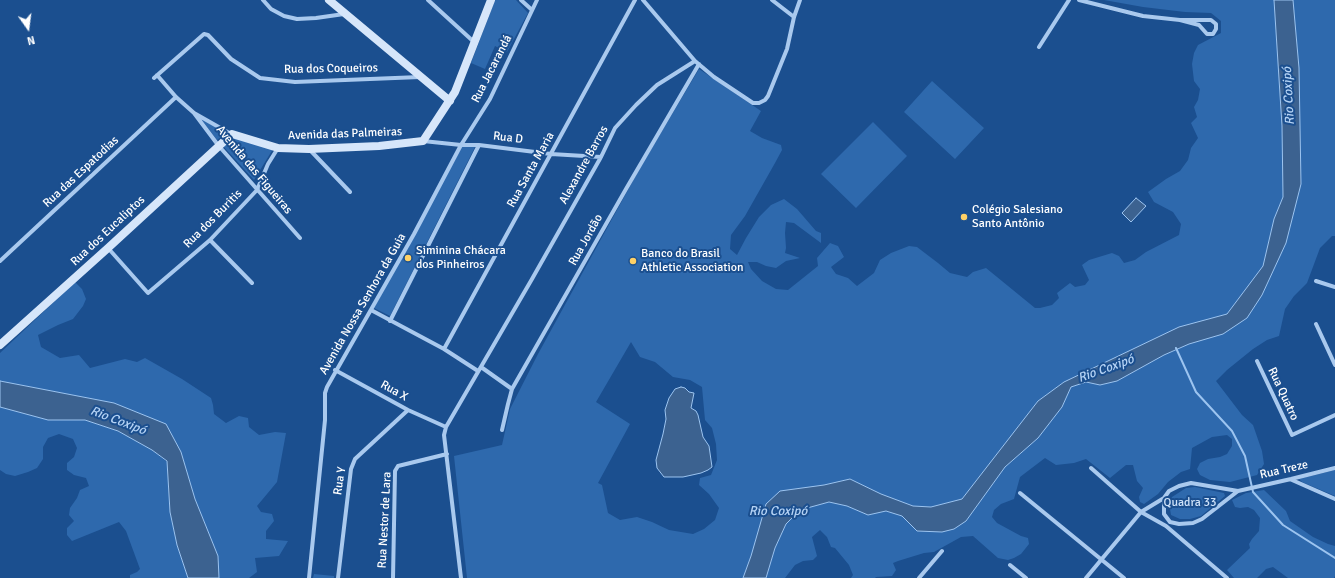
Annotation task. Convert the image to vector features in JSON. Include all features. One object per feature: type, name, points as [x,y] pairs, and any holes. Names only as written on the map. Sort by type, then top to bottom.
[{"type":"street","points":[[263,0],[271,9],[284,16],[297,19],[347,14]]},
{"type":"street","points":[[329,0],[450,101]]},
{"type":"street","points":[[428,0],[474,43]]},
{"type":"street","points":[[423,141],[450,101],[460,80],[491,0]]},
{"type":"street","points":[[521,0],[532,10]]},
{"type":"street","name":"Rua Jacarandá","points":[[461,145],[490,99],[536,0]]},
{"type":"street","name":"Rua Santa Maria","points":[[444,349],[635,0]]},
{"type":"street","points":[[643,0],[697,63],[714,77],[755,104],[762,102],[768,96],[787,49],[794,17],[800,0]]},
{"type":"street","points":[[772,0],[794,17]]},
{"type":"street","points":[[1039,47],[1069,0]]},
{"type":"street","points":[[1078,0],[1143,16],[1180,20],[1211,20],[1216,24],[1216,29],[1213,34],[1207,34],[1199,25],[1180,20]]},
{"type":"street","name":"Rua dos Coqueiros","points":[[155,77],[204,34],[208,35],[231,59],[260,78],[295,82],[421,77]]},
{"type":"street","name":"Alexandre Barros","points":[[446,427],[601,157],[615,128],[657,85],[697,63]]},
{"type":"street","name":"Rua Jordão","points":[[502,430],[512,389],[697,63]]},
{"type":"street","name":"Avenida das Palmeiras","points":[[155,77],[194,113],[232,134],[278,148],[309,149],[380,146],[423,141],[461,145]]},
{"type":"street","name":"Rua das Espatodias","points":[[0,261],[176,97]]},
{"type":"street","name":"Avenida das Figueiras","points":[[194,113],[218,145],[256,190],[300,238]]},
{"type":"street","name":"Rua dos Eucaliptos","points":[[0,345],[108,248],[218,145],[232,134]]},
{"type":"street","name":"Rua D","points":[[461,145],[479,145],[551,154],[601,157]]},
{"type":"street","name":"Avenida Nossa Senhora da Guia","points":[[309,578],[324,420],[325,393],[335,370],[414,234],[461,145]]},
{"type":"street","points":[[390,321],[479,145]]},
{"type":"street","name":"Rua dos Buritis","points":[[108,248],[148,293],[210,240],[256,190],[268,164],[278,148]]},
{"type":"street","points":[[309,149],[350,192]]},
{"type":"street","points":[[210,240],[252,283]]},
{"type":"street","points":[[1316,281],[1335,287]]},
{"type":"street","points":[[371,310],[444,349],[478,371]]},
{"type":"street","points":[[1316,324],[1335,365]]},
{"type":"street","name":"Rua Quatro","points":[[1257,361],[1292,435],[1335,415]]},
{"type":"street","points":[[481,367],[512,389]]},
{"type":"street","name":"Rua X","points":[[335,370],[408,410],[446,427]]},
{"type":"street","name":"Rua Y","points":[[338,578],[351,469],[355,460],[408,410]]},
{"type":"street","points":[[446,427],[444,435],[461,578]]},
{"type":"street","name":"Rua Nestor de Lara","points":[[393,578],[395,471],[398,466],[447,454]]},
{"type":"street","points":[[1091,468],[1141,512],[1166,526],[1227,578]]},
{"type":"street","name":"Rua Treze","points":[[1086,578],[1141,512],[1164,498],[1169,492],[1178,486],[1191,483],[1240,490],[1291,480],[1335,468]]},
{"type":"street","points":[[1291,480],[1335,499]]},
{"type":"street","name":"Rua Treze","points":[[1170,522],[1179,524],[1193,523],[1202,519],[1240,490]]},
{"type":"street","points":[[1020,492],[1124,578]]},
{"type":"street","points":[[1164,498],[1164,514],[1170,522],[1166,526]]},
{"type":"street","points":[[921,577],[942,551]]},
{"type":"street","points":[[1010,565],[1026,578]]},
{"type":"green space","points":[[495,0],[516,0],[528,13],[507,52],[495,46],[485,69],[471,63]]},
{"type":"green space","points":[[1104,0],[1274,0],[1282,126],[1283,197],[1274,219],[1263,266],[1227,314],[1179,328],[1064,382],[1038,401],[962,499],[931,507],[913,506],[881,494],[850,479],[824,485],[751,556],[743,578],[467,578],[454,456],[502,445],[510,409],[538,354],[640,168],[699,69],[761,111],[750,131],[762,138],[781,145],[782,150],[745,216],[731,235],[730,249],[737,255],[759,217],[771,205],[784,199],[797,209],[816,231],[821,233],[821,243],[794,223],[786,222],[785,253],[800,258],[786,261],[776,268],[757,262],[748,262],[751,269],[762,281],[776,289],[788,290],[818,266],[817,258],[830,243],[838,246],[844,257],[831,267],[836,274],[848,278],[857,286],[874,273],[880,260],[891,253],[909,246],[917,247],[950,273],[967,277],[973,272],[986,268],[1035,308],[1040,308],[1052,305],[1059,298],[1057,293],[1070,283],[1075,287],[1085,285],[1089,280],[1082,265],[1089,260],[1112,253],[1119,256],[1124,263],[1135,260],[1146,252],[1179,235],[1181,224],[1173,212],[1154,202],[1148,192],[1180,171],[1188,160],[1191,148],[1198,138],[1191,123],[1197,117],[1194,107],[1198,100],[1200,89],[1194,81],[1192,64],[1194,53],[1198,45],[1221,33],[1221,21],[1211,13],[1185,12],[1143,7]],"holes":[[[631,342],[640,357],[655,362],[673,377],[690,380],[702,387],[705,420],[712,428],[716,444],[717,460],[711,475],[700,478],[699,485],[709,494],[719,508],[715,520],[704,529],[693,534],[669,530],[637,517],[620,520],[608,513],[602,485],[598,483],[630,424],[596,402]]]},
{"type":"green space","points":[[1293,0],[1335,0],[1335,236],[1332,236],[1320,248],[1307,283],[1294,296],[1285,309],[1279,336],[1267,340],[1253,349],[1216,381],[1242,415],[1253,425],[1262,451],[1264,464],[1257,475],[1230,482],[1210,480],[1200,475],[1197,469],[1200,463],[1208,459],[1227,454],[1232,446],[1232,439],[1227,435],[1212,437],[1192,448],[1190,469],[1181,472],[1168,482],[1158,494],[1144,504],[1140,502],[1139,497],[1143,488],[1137,481],[1133,465],[1126,465],[1110,478],[1086,459],[1074,463],[1056,465],[1045,458],[1020,477],[1014,499],[1001,504],[994,510],[992,517],[997,523],[1021,536],[1028,538],[1029,544],[1021,554],[1014,558],[1008,560],[998,558],[973,536],[961,537],[934,552],[924,553],[893,563],[896,570],[892,576],[851,578],[853,575],[849,565],[835,548],[831,547],[827,537],[820,530],[812,537],[817,556],[813,560],[803,561],[795,565],[785,578],[766,578],[775,548],[786,524],[800,510],[829,502],[847,506],[868,515],[886,511],[902,516],[918,531],[966,521],[1005,467],[1038,438],[1062,407],[1071,387],[1086,382],[1100,385],[1117,381],[1164,355],[1247,318],[1301,184],[1299,68]]},
{"type":"green space","points":[[932,81],[984,128],[955,159],[904,112]]},
{"type":"green space","points":[[201,119],[226,133],[217,140]]},
{"type":"green space","points":[[873,122],[907,156],[856,208],[821,174]]},
{"type":"green space","points":[[232,136],[273,149],[254,180],[222,145]]},
{"type":"green space","points":[[462,147],[475,147],[390,316],[374,308]]},
{"type":"green space","points":[[75,282],[82,289],[86,299],[83,306],[73,319],[38,335],[41,347],[60,358],[79,355],[90,368],[125,359],[137,362],[145,358],[182,379],[211,398],[214,414],[226,423],[239,416],[248,418],[249,427],[259,435],[275,432],[286,433],[277,482],[257,506],[261,512],[272,514],[274,521],[266,531],[266,539],[288,541],[279,556],[255,558],[257,572],[249,578],[219,578],[218,556],[195,499],[181,452],[114,403],[0,381],[0,353]]},
{"type":"green space","points":[[0,407],[48,420],[85,420],[118,431],[152,450],[167,462],[170,512],[177,545],[188,578],[130,578],[130,575],[140,569],[126,531],[119,522],[72,541],[67,535],[67,528],[74,521],[69,515],[70,508],[77,498],[80,490],[89,486],[86,478],[74,475],[67,470],[67,463],[74,457],[77,448],[73,439],[59,434],[48,438],[43,447],[43,459],[37,468],[15,476],[6,474],[0,470]]},
{"type":"green space","points":[[1335,470],[1335,496],[1302,482],[1299,479]]},
{"type":"green space","name":"Quadra 33","points":[[1195,487],[1224,493],[1225,496],[1201,516],[1190,519],[1180,519],[1171,515],[1169,503],[1172,497],[1186,488]]},
{"type":"green space","points":[[1264,490],[1286,511],[1290,521],[1313,537],[1335,546],[1334,578],[1288,578],[1273,567],[1266,569],[1257,578],[1234,578],[1227,570],[1250,548],[1249,544],[1259,531],[1260,518],[1254,510],[1248,507],[1235,507],[1232,500],[1246,493]]},
{"type":"green space","points":[[314,574],[334,576],[334,578],[313,578]]},
{"type":"water","name":"Rio Coxipó","points":[[1274,0],[1293,0],[1299,68],[1301,184],[1286,243],[1262,295],[1247,318],[1223,334],[1189,344],[1164,355],[1117,381],[1100,385],[1086,382],[1071,387],[1062,407],[1038,438],[1005,467],[966,521],[954,529],[942,532],[917,531],[902,516],[886,511],[868,515],[847,506],[829,502],[800,510],[786,524],[775,548],[766,578],[743,578],[766,504],[780,491],[824,485],[850,479],[881,494],[913,506],[931,507],[962,499],[1038,401],[1064,382],[1179,327],[1227,314],[1263,266],[1274,219],[1283,197],[1282,126]]},
{"type":"water","points":[[1136,198],[1146,206],[1131,222],[1122,213]]},
{"type":"water","name":"Rio Coxipó","points":[[0,381],[114,403],[166,424],[181,452],[195,499],[218,556],[219,578],[188,578],[177,545],[170,512],[167,461],[152,450],[118,431],[85,420],[48,420],[0,407]]},
{"type":"water","points":[[681,387],[694,393],[691,408],[696,411],[698,415],[703,437],[709,446],[712,467],[701,473],[683,477],[664,477],[657,468],[656,460],[666,419],[665,410],[669,398],[675,389]]},
{"type":"waterway","points":[[1176,348],[1196,392],[1232,431],[1245,456],[1253,492],[1283,525],[1335,558]]},
{"type":"place","name":"Colégio Salesiano Santo Antônio","points":[[964,217]]},
{"type":"place","name":"Siminina Chácara dos Pinheiros","points":[[408,258]]},
{"type":"place","name":"Banco do Brasil Athletic Association","points":[[633,261]]}]
